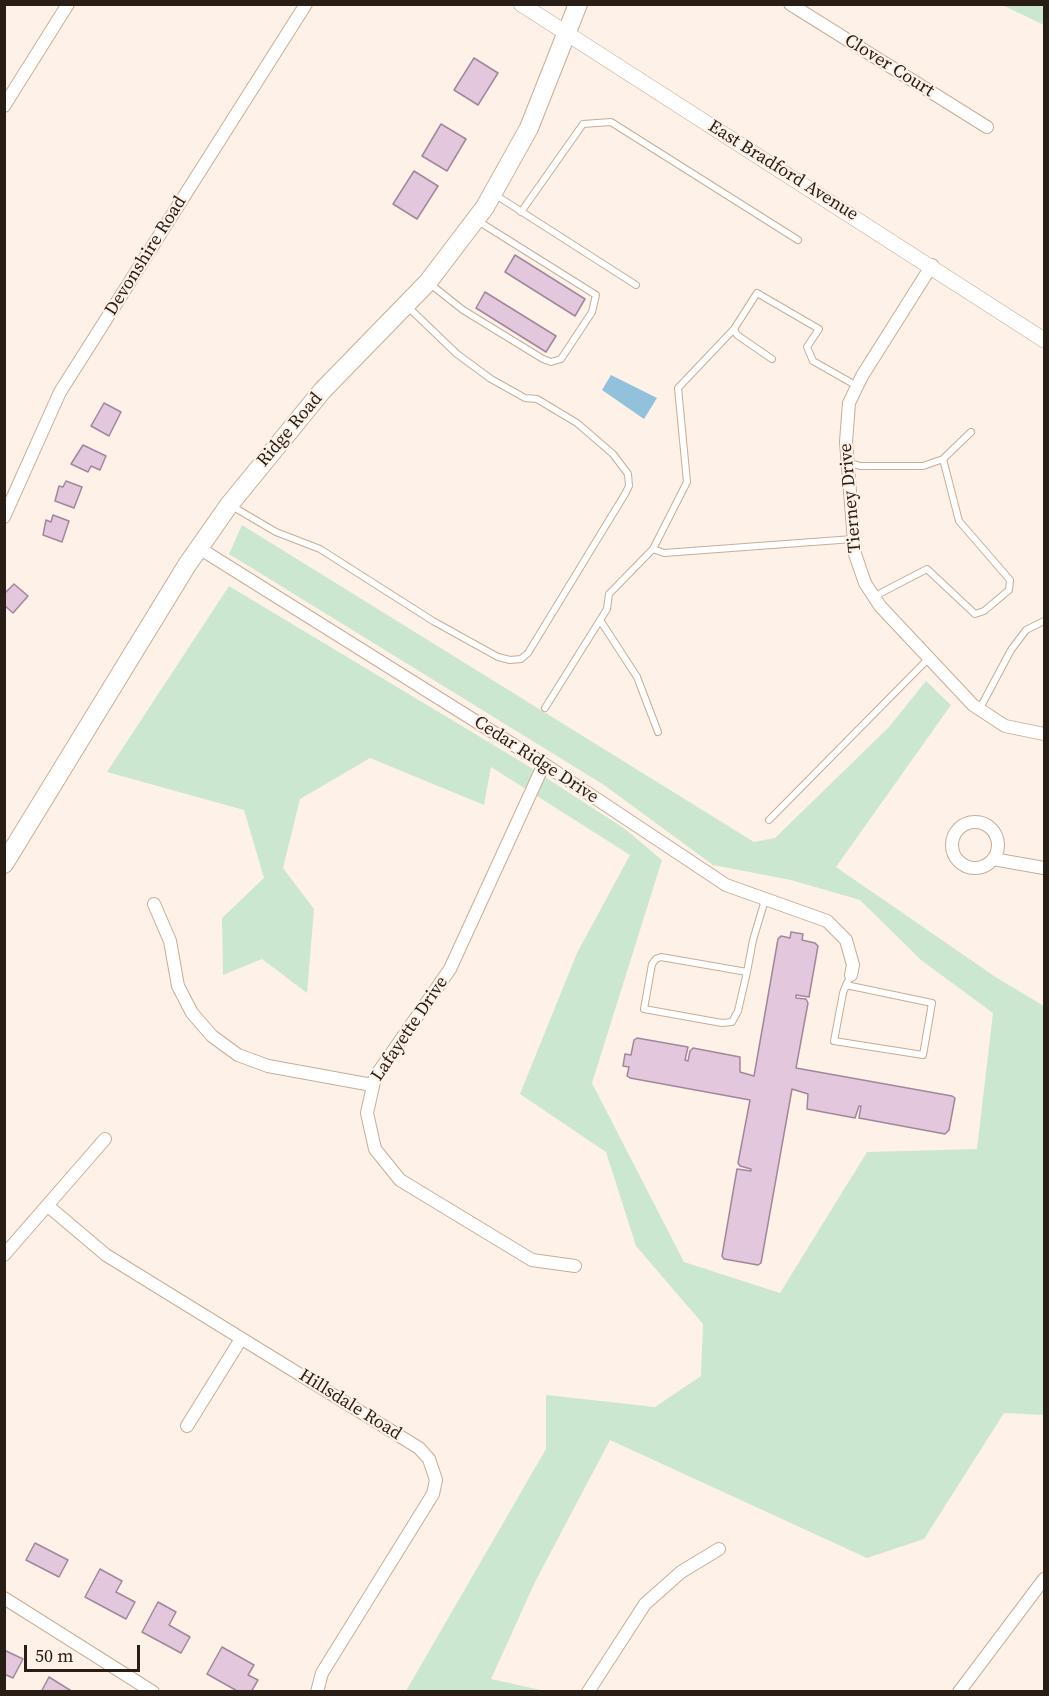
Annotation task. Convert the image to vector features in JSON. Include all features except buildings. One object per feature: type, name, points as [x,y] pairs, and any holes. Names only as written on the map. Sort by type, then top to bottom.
[{"type":"main road","name":"Ridge Road","points":[[4,864],[229,504],[304,412],[407,306],[477,220],[529,128],[578,4]]},
{"type":"street","points":[[4,106],[68,4]]},
{"type":"street","name":"Devonshire Road","points":[[4,518],[60,392],[306,4]]},
{"type":"street","name":"East Bradford Avenue","points":[[521,4],[932,265],[1044,340]]},
{"type":"street","name":"Clover Court","points":[[790,4],[987,127]]},
{"type":"street","name":"Tierney Drive","points":[[932,265],[856,386],[846,422],[853,539],[859,568],[873,597],[979,710],[1005,726],[1044,734]]},
{"type":"street","name":"Cedar Ridge Drive","points":[[199,549],[544,764],[726,885],[827,921],[846,940],[853,965],[849,980]]},
{"type":"street","name":"Lafayette Drive","points":[[544,764],[450,969],[381,1066],[372,1084],[367,1113],[371,1137],[382,1161],[399,1180],[532,1260],[574,1266]]},
{"type":"street","points":[[993,859],[1044,868]]},
{"type":"street","points":[[154,904],[170,941],[178,986],[192,1013],[212,1036],[238,1055],[268,1066],[372,1084]]},
{"type":"street","points":[[4,1255],[105,1139]]},
{"type":"street","name":"Hillsdale Road","points":[[48,1206],[106,1255],[419,1448],[429,1459],[435,1472],[433,1494],[322,1673],[316,1692]]},
{"type":"street","points":[[188,1426],[241,1339]]},
{"type":"street","points":[[588,1692],[645,1604],[681,1572],[719,1549]]},
{"type":"street","points":[[959,1692],[1044,1579]]},
{"type":"street","points":[[4,1598],[153,1692]]},
{"type":"lane","points":[[521,212],[583,124],[611,122],[798,240]]},
{"type":"lane","points":[[493,194],[636,285]]},
{"type":"lane","points":[[428,282],[463,310],[543,359],[551,362],[561,359],[592,312],[596,295],[477,220]]},
{"type":"lane","points":[[546,708],[607,609],[609,594],[626,574],[654,549],[687,482],[678,388],[734,329],[758,293],[819,329],[807,347],[813,361],[856,386]]},
{"type":"lane","points":[[229,504],[276,532],[320,549],[433,621],[498,657],[510,660],[521,659],[528,653],[625,495],[629,486],[628,474],[613,454],[577,423],[537,399],[525,398],[491,379],[457,354],[407,306]]},
{"type":"lane","points":[[734,329],[737,335],[772,359]]},
{"type":"lane","points":[[847,462],[860,466],[923,466],[943,459],[971,432]]},
{"type":"lane","points":[[873,597],[927,569],[975,614],[984,611],[1009,590],[1010,580],[959,521],[943,459]]},
{"type":"lane","points":[[654,549],[664,554],[853,539]]},
{"type":"lane","points":[[600,620],[637,677],[658,732]]},
{"type":"lane","points":[[979,710],[1011,650],[1026,630],[1044,621]]},
{"type":"lane","points":[[769,820],[928,658]]},
{"type":"lane","points":[[747,972],[661,957],[652,964],[644,1009],[729,1024],[738,1011],[765,900]]},
{"type":"lane","points":[[849,980],[932,1003],[923,1055],[834,1041],[849,980]]},
{"type":"green space","points":[[1002,5],[1044,5],[1044,25]]},
{"type":"green space","points":[[242,525],[754,842],[775,838],[889,727],[926,681],[951,705],[836,867],[997,978],[1044,1006],[1044,1415],[1004,1413],[924,1539],[867,1558],[610,1440],[535,1582],[491,1679],[545,1691],[406,1691],[546,1449],[546,1395],[655,1407],[701,1376],[703,1324],[636,1246],[606,1152],[520,1094],[577,953],[630,855],[491,767],[484,805],[370,758],[300,799],[283,868],[314,909],[307,993],[262,959],[223,975],[222,918],[264,878],[244,810],[107,772],[229,586],[525,764],[625,829],[662,860],[592,1083],[684,1262],[780,1293],[867,1152],[977,1149],[993,1013],[921,960],[860,900],[791,880],[713,865],[604,785],[229,554]]},
{"type":"water","points":[[611,375],[657,398],[644,419],[602,390]]}]
